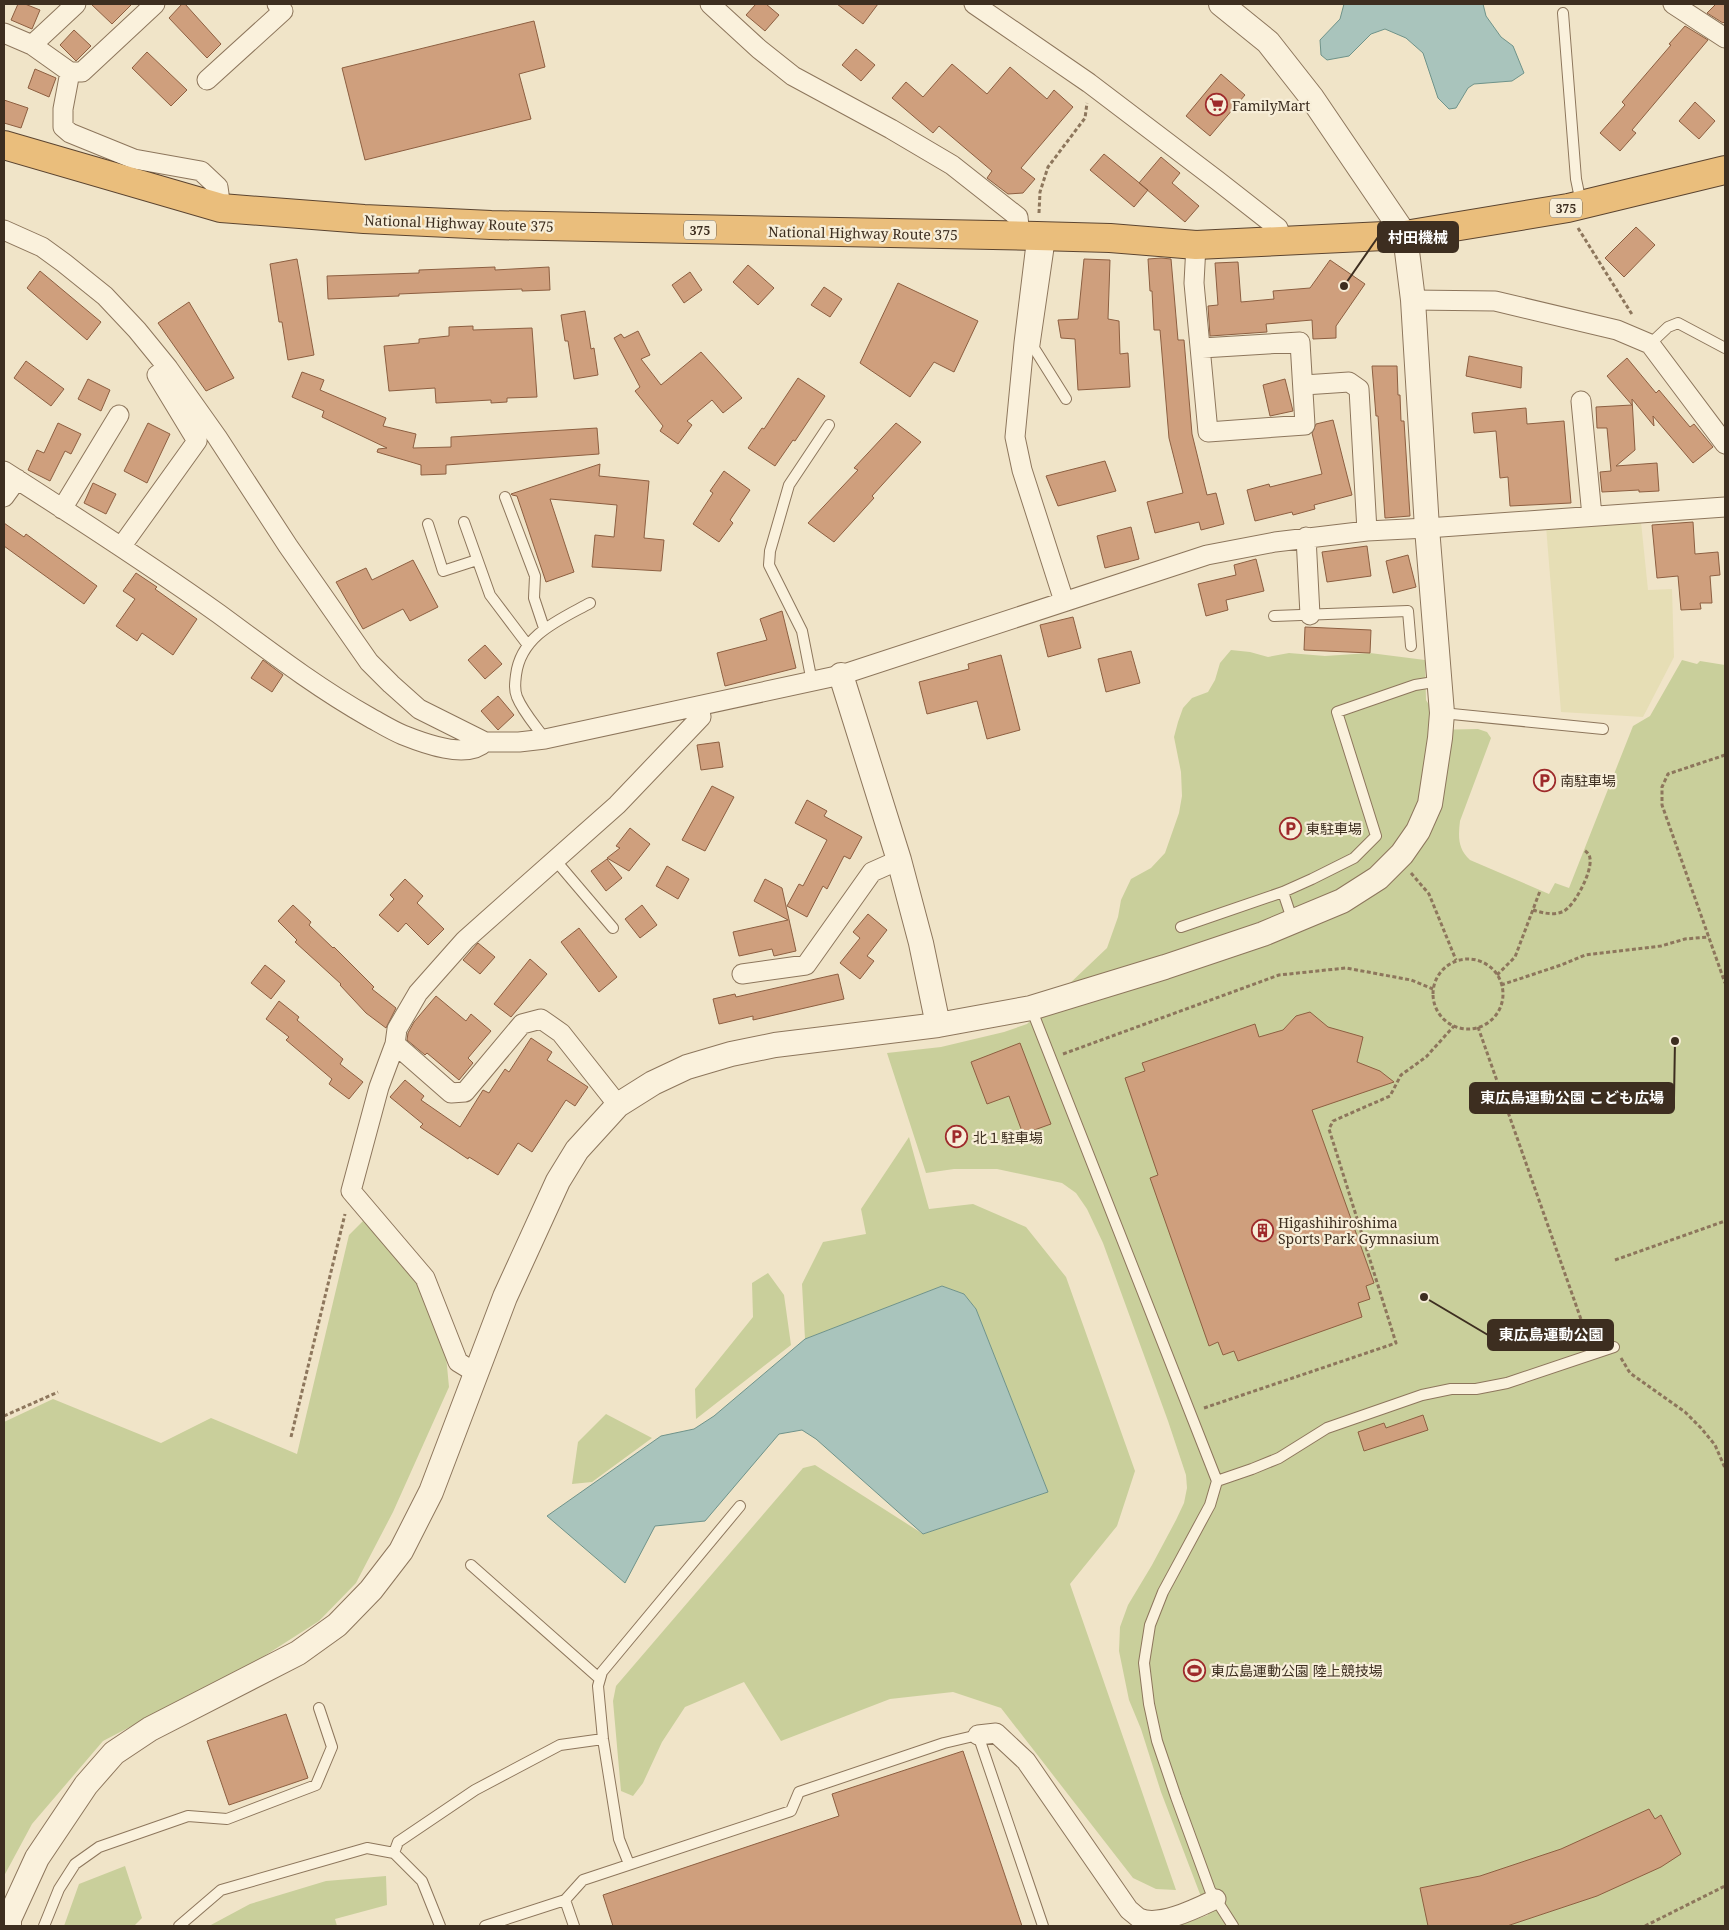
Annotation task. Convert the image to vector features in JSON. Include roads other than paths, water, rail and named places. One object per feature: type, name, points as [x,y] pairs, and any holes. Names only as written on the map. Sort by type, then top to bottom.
[{"type":"highway","name":"National Highway Route 375","points":[[4,145],[221,208],[491,226],[1110,238],[1196,246],[1405,235],[1575,206],[1725,170]]},
{"type":"street","points":[[32,45],[76,4]]},
{"type":"street","points":[[4,33],[32,45],[70,72],[82,72],[155,4]]},
{"type":"street","points":[[207,80],[283,11],[277,4]]},
{"type":"street","points":[[710,4],[759,49],[793,76],[952,165],[1018,217],[1036,237],[1015,437],[1022,470],[1064,601]]},
{"type":"street","points":[[974,4],[1089,83],[1278,228],[1283,242]]},
{"type":"street","points":[[8,1926],[9,1919],[37,1858],[86,1785],[114,1753],[150,1729],[298,1653],[337,1625],[371,1590],[401,1552],[431,1492],[504,1297],[558,1181],[577,1150],[618,1105],[653,1083],[687,1067],[731,1054],[775,1045],[938,1025],[1030,1008],[1165,967],[1293,922],[1342,902],[1378,878],[1402,854],[1418,831],[1430,804],[1442,713],[1413,300],[1405,235],[1307,91],[1268,42],[1221,4]]},
{"type":"street","points":[[1673,4],[1725,38]]},
{"type":"street","points":[[70,72],[62,109],[63,127],[70,133],[134,159],[202,172],[218,187],[221,208]]},
{"type":"street","points":[[4,230],[42,247],[105,296],[137,330],[168,368],[217,437],[288,546],[369,662],[419,709],[485,742],[519,742],[545,739],[841,675],[1207,555],[1306,537],[1367,530],[1428,528],[1725,507]]},
{"type":"street","points":[[1196,246],[1194,283],[1202,348],[1208,432],[1305,425],[1300,342],[1202,348]]},
{"type":"street","points":[[1413,300],[1495,301],[1617,330],[1650,344],[1725,444]]},
{"type":"street","points":[[121,548],[197,440],[158,375],[168,368]]},
{"type":"street","points":[[1304,384],[1349,382],[1359,388],[1367,530]]},
{"type":"street","points":[[1581,401],[1592,516]]},
{"type":"street","points":[[62,509],[119,415]]},
{"type":"street","points":[[4,497],[10,475],[216,612],[334,697],[400,734],[432,746],[464,750],[480,747],[485,742]]},
{"type":"street","points":[[1306,537],[1310,615]]},
{"type":"street","points":[[841,675],[899,860],[921,943],[938,1025]]},
{"type":"street","points":[[476,1373],[458,1362],[425,1278],[351,1191],[379,1088],[395,1044],[398,1029],[418,994],[465,940],[617,805],[701,717],[699,706]]},
{"type":"street","points":[[742,974],[806,965],[872,872],[899,860]]},
{"type":"street","points":[[395,1044],[451,1093],[464,1092],[522,1024],[541,1018],[561,1033],[618,1105]]},
{"type":"street","points":[[978,1735],[996,1733],[1026,1761],[1129,1910],[1139,1918],[1155,1920],[1188,1912],[1216,1898]]},
{"type":"lane","points":[[1563,13],[1576,179],[1575,206]]},
{"type":"lane","points":[[1036,237],[1034,348],[1066,399]]},
{"type":"lane","points":[[1650,344],[1668,327],[1678,323],[1725,348]]},
{"type":"lane","points":[[812,682],[802,631],[769,565],[770,551],[789,485],[829,426]]},
{"type":"lane","points":[[505,497],[535,576],[534,598],[544,628]]},
{"type":"lane","points":[[464,522],[490,595],[527,644]]},
{"type":"lane","points":[[428,524],[443,571],[477,560]]},
{"type":"lane","points":[[545,739],[517,697],[514,686],[517,666],[527,644],[544,628],[590,603]]},
{"type":"lane","points":[[1274,616],[1408,611],[1411,646]]},
{"type":"lane","points":[[1181,926],[1283,892],[1354,858],[1376,836],[1337,712],[1415,686],[1440,681]]},
{"type":"lane","points":[[1442,713],[1603,729]]},
{"type":"lane","points":[[556,861],[613,928]]},
{"type":"lane","points":[[1283,892],[1293,922]]},
{"type":"lane","points":[[1030,1008],[1217,1481],[1210,1505],[1163,1592],[1150,1625],[1144,1663],[1149,1704],[1157,1740],[1196,1855],[1216,1898],[1233,1926]]},
{"type":"lane","points":[[1217,1481],[1252,1470],[1279,1458],[1328,1428],[1422,1395],[1451,1389],[1476,1389],[1507,1383],[1614,1347]]},
{"type":"lane","points":[[629,1864],[619,1839],[603,1739],[598,1686],[602,1672],[740,1506]]},
{"type":"lane","points":[[471,1565],[600,1680]]},
{"type":"lane","points":[[44,1926],[59,1890],[75,1864],[99,1847],[188,1816],[227,1819],[316,1785],[332,1747],[319,1708]]},
{"type":"lane","points":[[486,1926],[565,1900],[583,1880],[791,1811],[799,1792],[944,1743],[966,1736],[978,1735],[1043,1926]]},
{"type":"lane","points":[[394,1853],[398,1842],[475,1790],[560,1744],[603,1739]]},
{"type":"lane","points":[[179,1926],[221,1890],[367,1848],[394,1853],[422,1880],[440,1926]]},
{"type":"lane","points":[[565,1900],[574,1926]]},
{"type":"water","points":[[1344,4],[1483,4],[1486,16],[1501,37],[1513,46],[1524,73],[1512,81],[1474,84],[1468,88],[1456,108],[1449,109],[1438,98],[1423,53],[1406,38],[1385,29],[1371,34],[1349,56],[1327,60],[1321,55],[1320,40],[1340,19]]},
{"type":"water","points":[[942,1286],[964,1294],[976,1309],[1048,1492],[923,1534],[816,1439],[802,1430],[779,1434],[705,1521],[655,1526],[625,1583],[547,1516],[661,1436],[694,1429],[714,1416],[805,1339]]},
{"type":"place","name":"FamilyMart","points":[[1216,105]]},
{"type":"place","name":"村田機械","points":[[1344,286]]},
{"type":"place","name":"南駐車場","points":[[1544,780]]},
{"type":"place","name":"東駐車場","points":[[1290,828]]},
{"type":"place","name":"東広島運動公園 こども広場","points":[[1675,1041]]},
{"type":"place","name":"北１駐車場","points":[[957,1137]]},
{"type":"place","name":"Higashihiroshima Sports Park Gymnasium","points":[[1262,1230]]},
{"type":"place","name":"東広島運動公園","points":[[1424,1297]]},
{"type":"place","name":"東広島運動公園 陸上競技場","points":[[1195,1670]]}]
